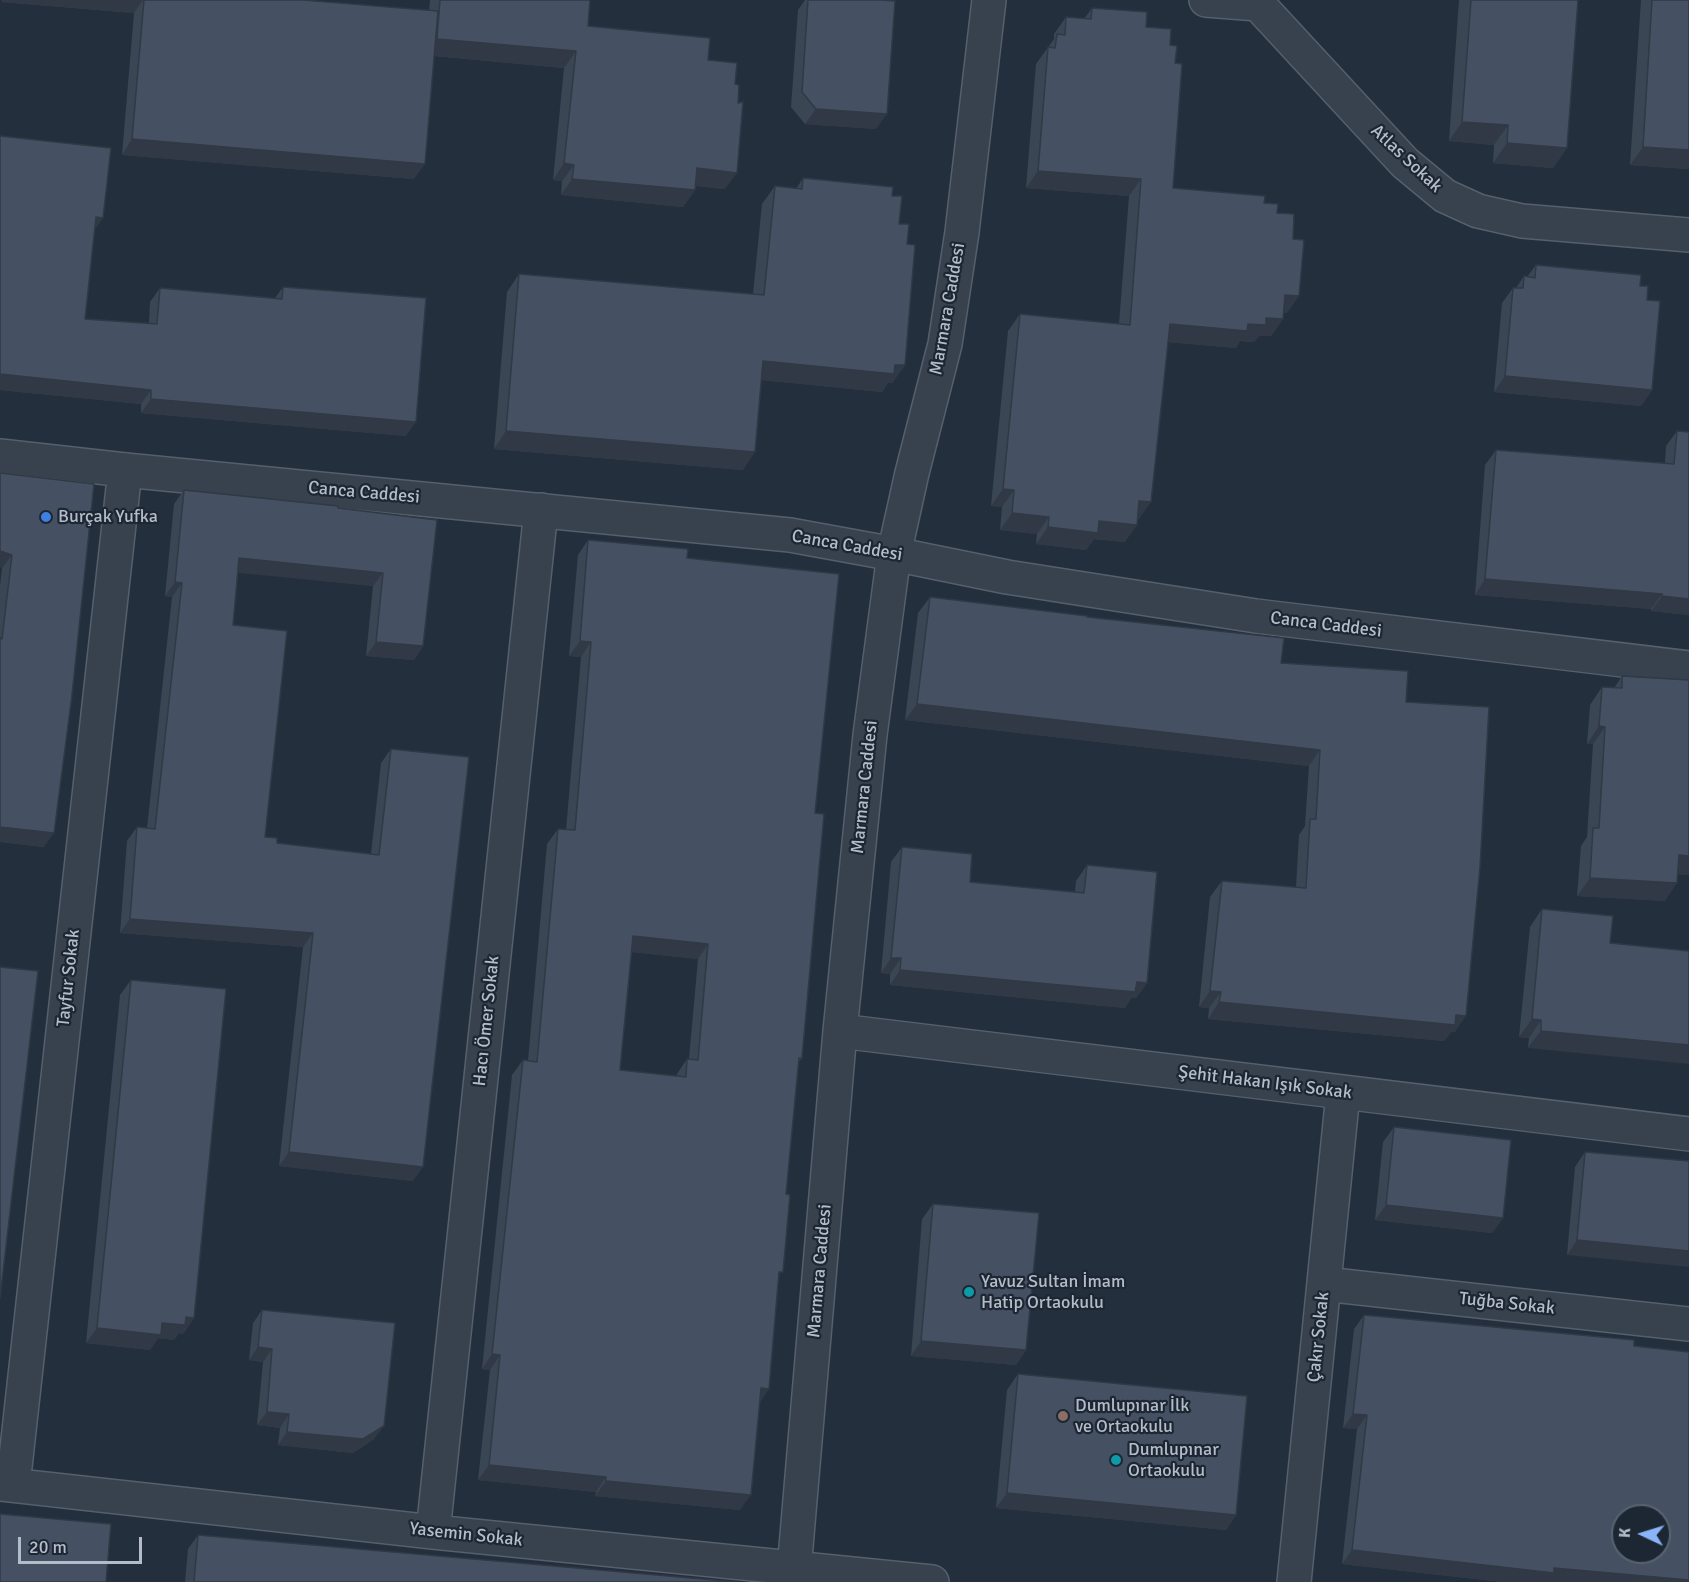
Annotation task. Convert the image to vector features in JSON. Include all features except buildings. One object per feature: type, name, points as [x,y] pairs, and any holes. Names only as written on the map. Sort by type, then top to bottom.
[{"type":"street","name":"Marmara Caddesi","points":[[793,1575],[840,1032],[870,735],[894,554],[945,344],[962,232],[989,0]]},
{"type":"street","name":"Atlas Sokak","points":[[1206,0],[1260,2],[1405,163],[1445,196],[1478,211],[1522,221],[1689,235]]},
{"type":"street","name":"Canca Caddesi","points":[[0,456],[790,535],[1007,577],[1256,616],[1689,668]]},
{"type":"street","name":"Tayfur Sokak","points":[[6,1484],[125,470]]},
{"type":"street","name":"Hacı Ömer Sokak","points":[[432,1532],[541,510]]},
{"type":"street","name":"Şehit Hakan Işık Sokak","points":[[840,1032],[1689,1134]]},
{"type":"street","name":"Çakır Sokak","points":[[1294,1582],[1343,1092]]},
{"type":"street","name":"Tuğba Sokak","points":[[1324,1284],[1689,1324]]},
{"type":"street","name":"Yasemin Sokak","points":[[6,1484],[793,1575],[932,1582]]},
{"type":"place","name":"Burçak Yufka","points":[[46,517]]},
{"type":"place","name":"Yavuz Sultan İmam Hatip Ortaokulu","points":[[969,1292]]},
{"type":"place","name":"Dumlupınar İlk ve Ortaokulu","points":[[1063,1416]]},
{"type":"place","name":"Dumlupınar Ortaokulu","points":[[1116,1460]]}]
